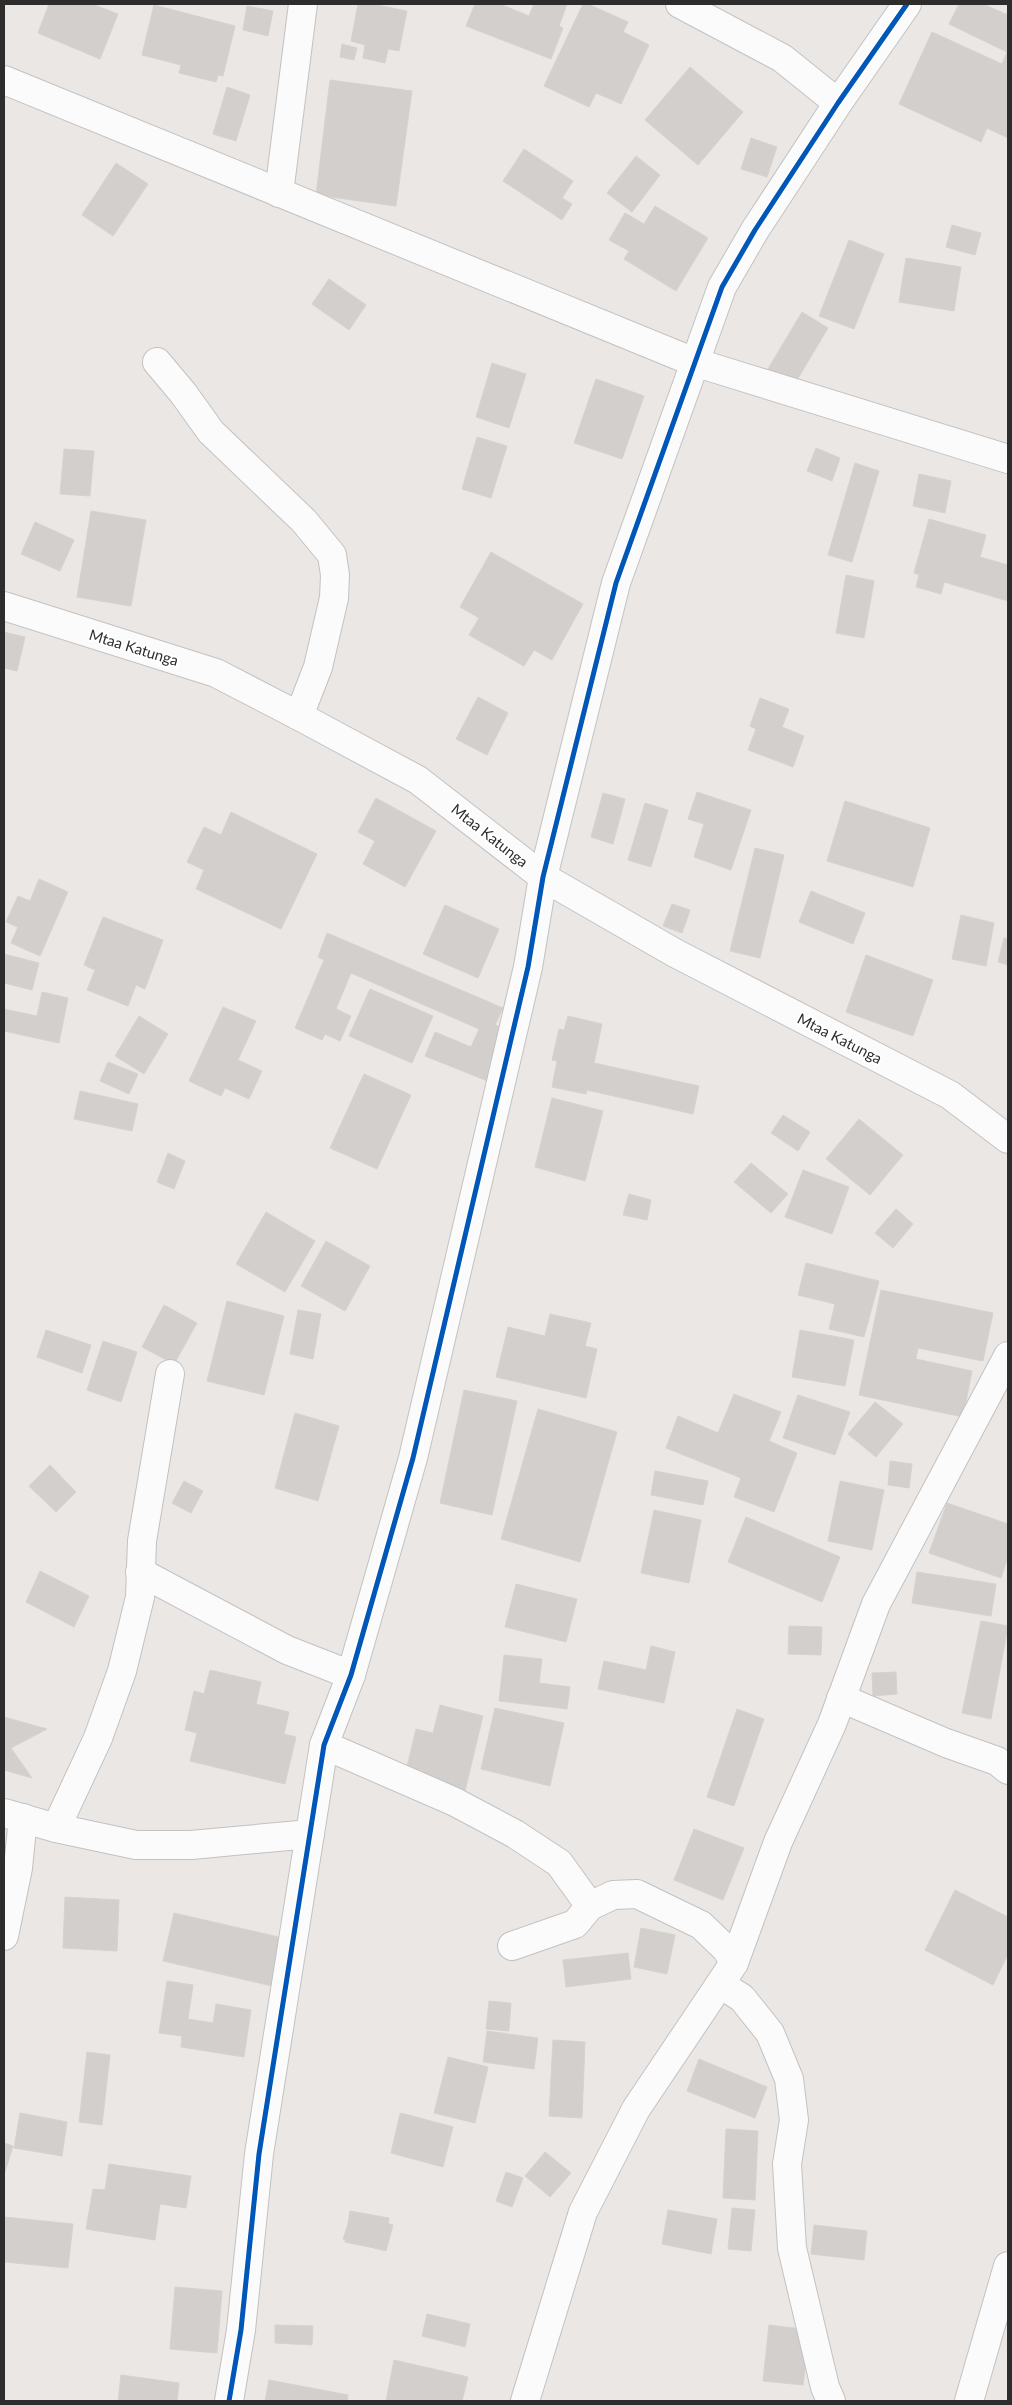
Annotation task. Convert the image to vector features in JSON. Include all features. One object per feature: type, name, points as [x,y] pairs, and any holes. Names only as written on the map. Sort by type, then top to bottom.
[{"type":"street","points":[[279,193],[303,4]]},
{"type":"street","points":[[680,4],[782,58],[838,103]]},
{"type":"street","points":[[229,2401],[241,2330],[259,2154],[324,1746],[350,1675],[415,1448],[528,967],[543,877],[616,584],[722,287],[755,230],[838,103],[908,4]]},
{"type":"street","points":[[4,80],[694,362],[1008,459]]},
{"type":"street","points":[[157,362],[184,393],[211,432],[304,522],[332,555],[335,575],[334,598],[318,668],[299,716]]},
{"type":"street","name":"Mtaa Katunga","points":[[4,606],[216,673],[299,716],[418,780],[543,877],[675,953],[950,1095],[1008,1139]]},
{"type":"street","points":[[525,2401],[583,2212],[636,2110],[727,1974],[778,1842],[832,1724],[876,1604],[1008,1356]]},
{"type":"street","points":[[56,1828],[98,1738],[122,1671],[140,1596],[142,1541],[149,1490],[170,1374]]},
{"type":"street","points":[[140,1572],[287,1650],[350,1675]]},
{"type":"street","points":[[841,1698],[946,1743],[997,1761],[1008,1770]]},
{"type":"street","points":[[324,1746],[455,1802],[515,1834],[559,1862],[590,1906]]},
{"type":"street","points":[[4,1936],[18,1868],[13,1815],[56,1828],[136,1845],[191,1845],[310,1834]]},
{"type":"street","points":[[512,1946],[575,1924],[590,1906],[613,1895],[637,1894],[701,1925],[727,1950],[727,1974],[742,1998],[770,2034],[790,2079],[794,2120],[787,2164],[792,2248],[825,2387],[831,2401]]},
{"type":"street","points":[[969,2401],[1008,2266]]},
{"type":"building","points":[[49,4],[92,4],[118,14],[100,59],[38,33]]},
{"type":"building","points":[[358,4],[372,4],[407,11],[399,51],[388,49],[385,63],[363,58],[365,45],[351,41]]},
{"type":"building","points":[[475,4],[500,4],[529,16],[534,4],[567,4],[559,26],[563,28],[551,59],[466,26]]},
{"type":"building","points":[[583,4],[588,4],[628,22],[623,32],[649,45],[621,104],[596,93],[589,107],[544,86]]},
{"type":"building","points":[[959,4],[983,4],[1008,15],[1008,138],[987,128],[981,142],[899,104],[932,32],[1002,64],[1007,52],[949,24]]},
{"type":"building","points":[[154,5],[235,26],[223,76],[218,75],[216,82],[179,73],[181,65],[142,55]]},
{"type":"building","points":[[247,6],[273,11],[268,36],[243,30]]},
{"type":"building","points":[[342,44],[357,48],[354,60],[340,57]]},
{"type":"building","points":[[690,67],[743,112],[698,165],[645,120]]},
{"type":"building","points":[[330,80],[412,91],[396,206],[316,195]]},
{"type":"building","points":[[227,87],[250,95],[236,141],[213,134]]},
{"type":"building","points":[[751,138],[777,147],[767,177],[741,169]]},
{"type":"building","points":[[524,149],[573,181],[562,198],[572,204],[562,220],[503,181]]},
{"type":"building","points":[[636,156],[660,175],[632,212],[607,193]]},
{"type":"building","points":[[116,163],[148,184],[113,236],[82,215]]},
{"type":"building","points":[[655,206],[708,238],[676,291],[624,259],[629,251],[609,240],[625,213],[644,224]]},
{"type":"building","points":[[952,225],[981,233],[975,255],[946,247]]},
{"type":"building","points":[[849,240],[884,254],[854,329],[819,316]]},
{"type":"building","points":[[906,258],[961,267],[954,311],[899,302]]},
{"type":"building","points":[[329,279],[366,305],[349,330],[312,304]]},
{"type":"building","points":[[802,312],[828,328],[794,385],[768,369]]},
{"type":"building","points":[[492,363],[526,374],[509,428],[476,417]]},
{"type":"building","points":[[596,379],[644,396],[622,459],[574,443]]},
{"type":"building","points":[[477,437],[507,446],[491,498],[462,489]]},
{"type":"building","points":[[816,448],[840,458],[832,481],[807,471]]},
{"type":"building","points":[[64,449],[94,451],[90,496],[60,494]]},
{"type":"building","points":[[855,463],[879,471],[852,562],[828,555]]},
{"type":"building","points":[[919,474],[951,481],[945,513],[913,506]]},
{"type":"building","points":[[91,511],[146,520],[131,606],[77,597]]},
{"type":"building","points":[[929,519],[986,535],[980,557],[1008,565],[1008,601],[944,582],[941,594],[916,587],[919,575],[914,573]]},
{"type":"building","points":[[35,522],[74,540],[60,571],[21,554]]},
{"type":"building","points":[[491,552],[583,604],[552,660],[534,650],[524,666],[469,635],[479,618],[460,607]]},
{"type":"building","points":[[846,575],[874,581],[864,638],[836,633]]},
{"type":"building","points":[[4,632],[25,637],[17,671],[4,668]]},
{"type":"building","points":[[478,697],[508,713],[487,755],[456,739]]},
{"type":"building","points":[[760,698],[789,709],[782,727],[804,736],[793,767],[748,750],[756,729],[750,726]]},
{"type":"building","points":[[697,792],[751,810],[731,870],[694,857],[704,824],[688,819]]},
{"type":"building","points":[[603,793],[625,799],[613,844],[591,837]]},
{"type":"building","points":[[376,798],[436,831],[405,887],[363,864],[375,841],[358,832]]},
{"type":"building","points":[[845,801],[930,828],[913,887],[827,861]]},
{"type":"building","points":[[645,803],[668,810],[651,867],[628,860]]},
{"type":"building","points":[[231,812],[317,854],[281,929],[196,889],[204,870],[187,862],[204,827],[221,835]]},
{"type":"building","points":[[755,848],[784,855],[760,958],[730,951]]},
{"type":"building","points":[[39,879],[68,892],[40,956],[11,943],[18,927],[6,922],[18,896],[30,901]]},
{"type":"building","points":[[811,891],[865,913],[853,944],[799,922]]},
{"type":"building","points":[[672,904],[690,910],[682,933],[663,926]]},
{"type":"building","points":[[445,905],[499,929],[478,978],[423,954]]},
{"type":"building","points":[[961,915],[994,923],[986,966],[952,959]]},
{"type":"building","points":[[103,917],[163,940],[145,989],[136,985],[128,1006],[87,990],[95,970],[84,965]]},
{"type":"building","points":[[327,933],[503,1008],[495,1025],[511,1031],[490,1082],[425,1056],[435,1032],[471,1047],[479,1029],[351,973],[336,1009],[351,1016],[340,1041],[325,1034],[322,1040],[295,1028],[324,960],[318,957]]},
{"type":"building","points":[[1004,938],[1008,939],[1008,965],[998,962]]},
{"type":"building","points":[[4,954],[39,963],[32,990],[4,983]]},
{"type":"building","points":[[866,955],[933,980],[913,1036],[846,1012]]},
{"type":"building","points":[[370,989],[433,1016],[412,1063],[349,1036]]},
{"type":"building","points":[[42,992],[68,998],[59,1043],[4,1031],[4,1009],[37,1016]]},
{"type":"building","points":[[223,1007],[256,1021],[238,1060],[262,1071],[249,1099],[225,1088],[221,1096],[189,1081]]},
{"type":"building","points":[[139,1016],[168,1034],[144,1074],[115,1056]]},
{"type":"building","points":[[568,1016],[602,1024],[594,1063],[699,1086],[693,1114],[587,1090],[586,1094],[552,1087],[557,1061],[552,1060],[559,1029],[564,1030]]},
{"type":"building","points":[[108,1062],[138,1074],[129,1094],[100,1081]]},
{"type":"building","points":[[364,1074],[411,1095],[377,1169],[330,1148]]},
{"type":"building","points":[[80,1091],[138,1104],[132,1131],[74,1119]]},
{"type":"building","points":[[552,1098],[603,1111],[585,1181],[535,1167]]},
{"type":"building","points":[[783,1115],[810,1132],[798,1151],[771,1133]]},
{"type":"building","points":[[859,1119],[903,1155],[870,1195],[826,1159]]},
{"type":"building","points":[[168,1153],[185,1161],[174,1189],[157,1182]]},
{"type":"building","points":[[751,1163],[788,1194],[771,1213],[734,1182]]},
{"type":"building","points":[[803,1170],[849,1187],[832,1234],[785,1217]]},
{"type":"building","points":[[629,1194],[651,1200],[647,1220],[623,1215]]},
{"type":"building","points":[[896,1209],[913,1224],[893,1248],[875,1233]]},
{"type":"building","points":[[266,1212],[315,1241],[285,1292],[236,1264]]},
{"type":"building","points":[[326,1241],[370,1266],[345,1311],[301,1286]]},
{"type":"building","points":[[806,1263],[879,1281],[864,1337],[829,1329],[835,1304],[798,1295]]},
{"type":"building","points":[[881,1290],[993,1313],[983,1361],[918,1348],[916,1359],[972,1371],[963,1417],[859,1395]]},
{"type":"building","points":[[227,1301],[284,1316],[264,1395],[207,1381]]},
{"type":"building","points":[[164,1305],[197,1323],[174,1364],[142,1347]]},
{"type":"building","points":[[298,1310],[321,1314],[313,1359],[290,1354]]},
{"type":"building","points":[[550,1314],[591,1323],[585,1346],[597,1349],[586,1398],[496,1377],[508,1327],[545,1336]]},
{"type":"building","points":[[46,1330],[91,1345],[82,1373],[37,1357]]},
{"type":"building","points":[[800,1330],[854,1340],[845,1386],[792,1377]]},
{"type":"building","points":[[103,1341],[137,1352],[121,1402],[87,1390]]},
{"type":"building","points":[[464,1390],[517,1401],[492,1515],[440,1503]]},
{"type":"building","points":[[734,1394],[781,1412],[769,1441],[797,1453],[774,1512],[734,1497],[741,1478],[666,1448],[678,1416],[718,1433]]},
{"type":"building","points":[[798,1395],[850,1412],[835,1455],[783,1438]]},
{"type":"building","points":[[875,1402],[903,1424],[876,1457],[848,1434]]},
{"type":"building","points":[[538,1409],[617,1432],[580,1562],[501,1539]]},
{"type":"building","points":[[295,1413],[339,1426],[318,1501],[275,1488]]},
{"type":"building","points":[[890,1461],[912,1464],[909,1488],[888,1485]]},
{"type":"building","points":[[50,1465],[76,1492],[56,1512],[29,1486]]},
{"type":"building","points":[[655,1471],[708,1481],[703,1505],[651,1495]]},
{"type":"building","points":[[184,1481],[203,1491],[191,1513],[172,1503]]},
{"type":"building","points":[[840,1481],[884,1490],[872,1550],[828,1541]]},
{"type":"building","points":[[947,1503],[1008,1524],[1008,1556],[1001,1578],[929,1553]]},
{"type":"building","points":[[654,1510],[701,1520],[689,1583],[641,1573]]},
{"type":"building","points":[[746,1517],[840,1557],[822,1602],[728,1562]]},
{"type":"building","points":[[40,1571],[89,1596],[74,1627],[26,1602]]},
{"type":"building","points":[[917,1572],[996,1584],[991,1616],[912,1603]]},
{"type":"building","points":[[516,1584],[577,1599],[566,1642],[505,1627]]},
{"type":"building","points":[[981,1621],[1008,1626],[991,1719],[962,1713]]},
{"type":"building","points":[[789,1626],[822,1627],[821,1655],[788,1654]]},
{"type":"building","points":[[651,1646],[675,1652],[664,1703],[598,1689],[604,1661],[646,1670]]},
{"type":"building","points":[[504,1655],[542,1659],[539,1683],[570,1687],[567,1709],[499,1701]]},
{"type":"building","points":[[210,1670],[261,1682],[256,1704],[289,1712],[284,1734],[296,1737],[285,1784],[190,1761],[197,1733],[185,1730],[194,1691],[204,1694]]},
{"type":"building","points":[[896,1672],[897,1694],[873,1696],[872,1673]]},
{"type":"building","points":[[440,1705],[483,1716],[465,1791],[422,1780],[423,1771],[407,1767],[416,1729],[433,1733]]},
{"type":"building","points":[[495,1708],[564,1723],[550,1786],[481,1769]]},
{"type":"building","points":[[737,1709],[764,1719],[734,1806],[707,1797]]},
{"type":"building","points":[[4,1717],[47,1729],[11,1748],[32,1778],[4,1770]]},
{"type":"building","points":[[694,1829],[744,1848],[723,1900],[674,1880]]},
{"type":"building","points":[[955,1890],[1008,1917],[1008,1954],[993,1985],[925,1950]]},
{"type":"building","points":[[65,1897],[119,1900],[117,1951],[63,1948]]},
{"type":"building","points":[[174,1913],[283,1938],[272,1986],[163,1961]]},
{"type":"building","points":[[641,1928],[675,1935],[667,1974],[634,1967]]},
{"type":"building","points":[[628,1953],[631,1979],[566,1987],[563,1960]]},
{"type":"building","points":[[167,1981],[193,1985],[188,2019],[213,2023],[216,2004],[251,2010],[244,2057],[181,2047],[182,2036],[159,2033]]},
{"type":"building","points":[[489,2001],[511,2003],[509,2031],[486,2029]]},
{"type":"building","points":[[487,2031],[538,2038],[534,2069],[483,2062]]},
{"type":"building","points":[[553,2040],[585,2042],[582,2118],[549,2116]]},
{"type":"building","points":[[87,2052],[110,2055],[102,2125],[79,2122]]},
{"type":"building","points":[[448,2057],[488,2067],[475,2123],[434,2113]]},
{"type":"building","points":[[699,2059],[767,2087],[755,2118],[687,2091]]},
{"type":"building","points":[[20,2113],[67,2122],[62,2156],[14,2148]]},
{"type":"building","points":[[401,2113],[453,2127],[443,2167],[391,2153]]},
{"type":"building","points":[[400,2114],[449,2126],[441,2161],[392,2149]]},
{"type":"building","points":[[726,2129],[758,2131],[755,2200],[723,2198]]},
{"type":"building","points":[[4,2143],[13,2146],[4,2175]]},
{"type":"building","points":[[545,2152],[571,2173],[550,2197],[525,2176]]},
{"type":"building","points":[[109,2164],[191,2176],[186,2208],[160,2204],[155,2240],[86,2229],[93,2189],[105,2190]]},
{"type":"building","points":[[506,2172],[523,2178],[512,2207],[496,2201]]},
{"type":"building","points":[[732,2208],[755,2210],[751,2251],[728,2249]]},
{"type":"building","points":[[668,2210],[717,2219],[711,2254],[662,2244]]},
{"type":"building","points":[[350,2211],[389,2218],[384,2250],[345,2242]]},
{"type":"building","points":[[352,2212],[393,2225],[386,2251],[343,2239]]},
{"type":"building","points":[[4,2217],[73,2224],[68,2268],[4,2262]]},
{"type":"building","points":[[814,2225],[867,2231],[864,2260],[811,2254]]},
{"type":"building","points":[[175,2287],[222,2291],[217,2353],[170,2349]]},
{"type":"building","points":[[427,2314],[470,2324],[465,2347],[422,2336]]},
{"type":"building","points":[[275,2325],[313,2326],[312,2345],[275,2343]]},
{"type":"building","points":[[769,2325],[810,2330],[803,2385],[763,2381]]},
{"type":"building","points":[[394,2360],[468,2377],[462,2401],[386,2401]]},
{"type":"building","points":[[121,2375],[179,2383],[177,2401],[118,2401]]},
{"type":"building","points":[[269,2380],[348,2395],[347,2401],[265,2401]]},
{"type":"cycle path","points":[[229,2401],[241,2330],[259,2154],[324,1745],[351,1675],[413,1458],[528,967],[543,877],[616,583],[722,287],[755,230],[838,103],[907,4]]}]
